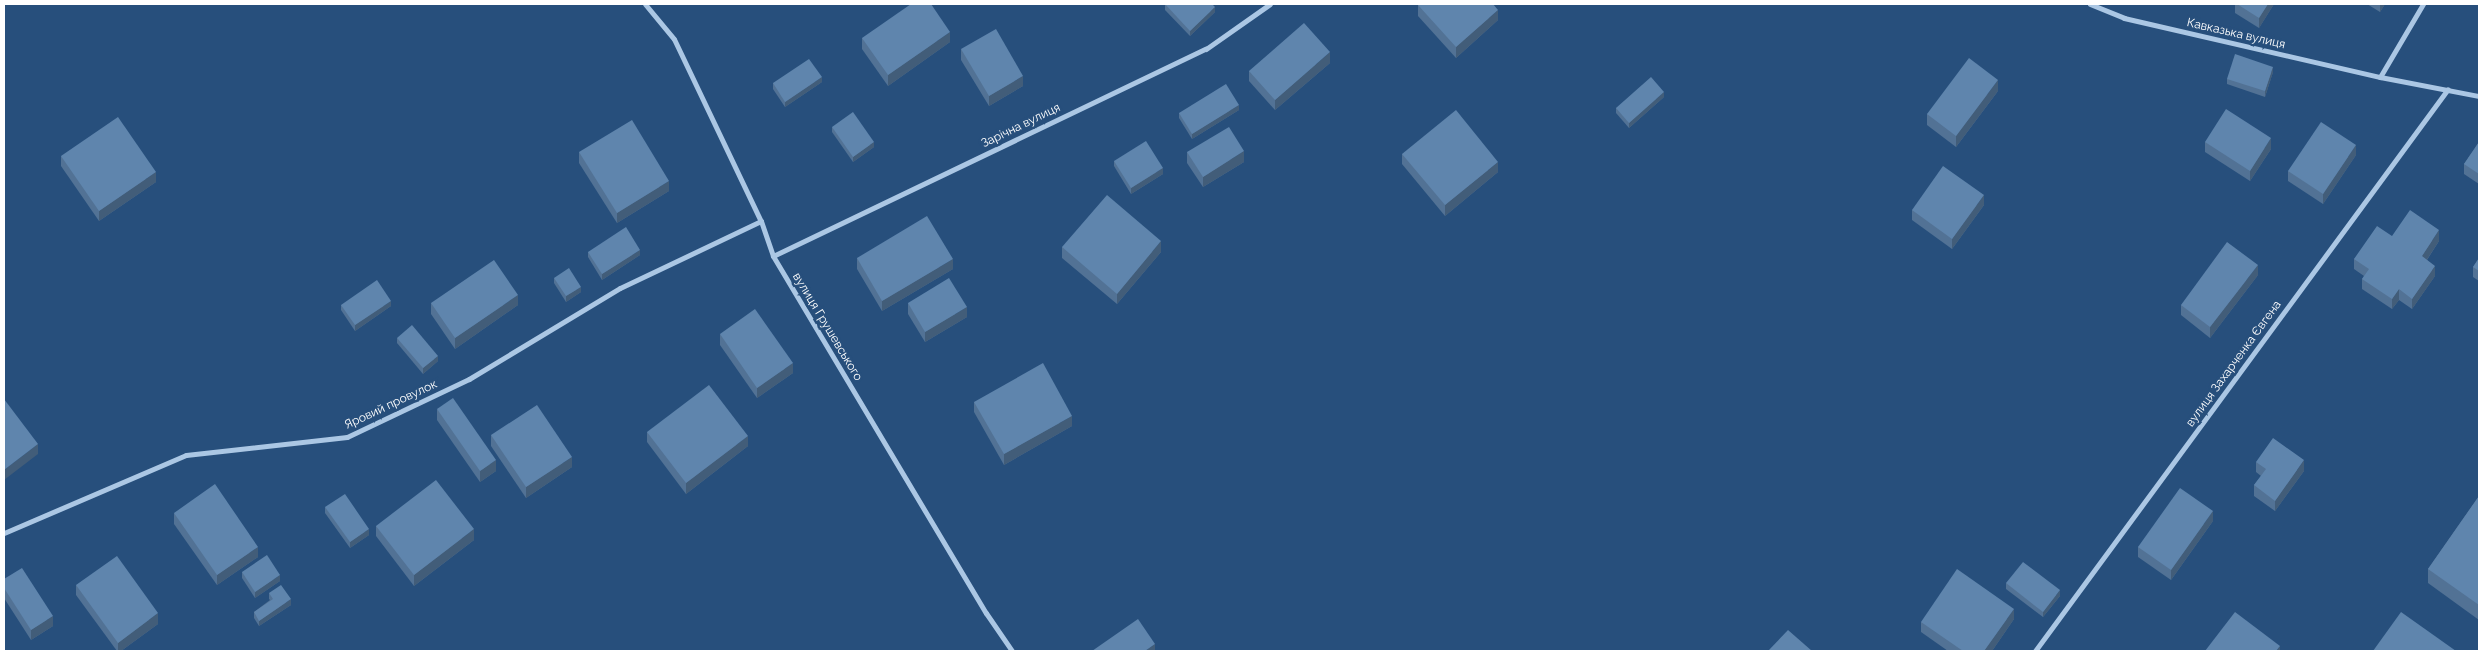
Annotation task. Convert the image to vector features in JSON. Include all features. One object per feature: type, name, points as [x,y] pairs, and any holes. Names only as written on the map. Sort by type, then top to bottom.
[{"type":"street","name":"вулиця Грушевського","points":[[645,4],[674,39],[761,221],[773,256],[981,604],[1012,651]]},
{"type":"street","name":"Зарічна вулиця","points":[[773,256],[1206,49],[1270,4]]},
{"type":"street","name":"Кавказька вулиця","points":[[2090,4],[2124,18],[2380,77],[2479,96]]},
{"type":"street","points":[[2380,77],[2423,4]]},
{"type":"street","name":"вулиця Захарченка Євгена","points":[[2035,651],[2448,89]]},
{"type":"street","name":"Яровий провулок","points":[[4,533],[186,455],[347,437],[469,379],[620,288],[761,221]]},
{"type":"building","points":[[911,4],[931,4],[950,32],[888,75],[862,38]]},
{"type":"building","points":[[1165,4],[1212,4],[1215,7],[1190,31]]},
{"type":"building","points":[[1493,4],[1498,10],[1456,47],[1418,5]]},
{"type":"building","points":[[2237,4],[2268,4],[2259,18]]},
{"type":"building","points":[[1304,23],[1330,52],[1275,100],[1249,71]]},
{"type":"building","points":[[996,29],[1023,76],[989,96],[961,49]]},
{"type":"building","points":[[2235,54],[2273,67],[2265,91],[2227,79]]},
{"type":"building","points":[[1969,58],[1998,80],[1956,136],[1927,114]]},
{"type":"building","points":[[809,59],[822,77],[785,102],[773,83]]},
{"type":"building","points":[[1651,77],[1664,92],[1629,123],[1616,108]]},
{"type":"building","points":[[1226,84],[1239,105],[1192,134],[1179,113]]},
{"type":"building","points":[[2226,109],[2271,138],[2250,171],[2205,142]]},
{"type":"building","points":[[1456,110],[1498,162],[1445,205],[1402,154]]},
{"type":"building","points":[[853,112],[874,142],[853,157],[832,127]]},
{"type":"building","points":[[118,117],[156,172],[99,211],[61,156]]},
{"type":"building","points":[[632,120],[669,181],[617,213],[579,152]]},
{"type":"building","points":[[2321,122],[2356,145],[2323,194],[2288,171]]},
{"type":"building","points":[[1229,127],[1244,151],[1203,177],[1187,152]]},
{"type":"building","points":[[1146,141],[1163,168],[1131,188],[1114,161]]},
{"type":"building","points":[[2479,142],[2479,174],[2464,164]]},
{"type":"building","points":[[1943,166],[1984,195],[1952,239],[1912,210]]},
{"type":"building","points":[[1107,195],[1161,241],[1117,294],[1062,247]]},
{"type":"building","points":[[2410,210],[2439,230],[2422,256],[2435,266],[2412,299],[2399,289],[2392,299],[2362,279],[2369,269],[2354,259],[2377,226],[2392,236]]},
{"type":"building","points":[[927,216],[953,259],[882,301],[857,258]]},
{"type":"building","points":[[626,227],[640,250],[602,274],[588,252]]},
{"type":"building","points":[[2227,242],[2258,265],[2210,327],[2181,305]]},
{"type":"building","points":[[2479,258],[2479,271],[2473,267]]},
{"type":"building","points":[[494,260],[518,295],[455,338],[431,303]]},
{"type":"building","points":[[569,268],[581,287],[566,296],[554,278]]},
{"type":"building","points":[[949,278],[967,307],[925,332],[908,303]]},
{"type":"building","points":[[377,280],[391,301],[355,325],[341,305]]},
{"type":"building","points":[[755,309],[793,363],[757,388],[720,334]]},
{"type":"building","points":[[412,325],[438,356],[423,368],[397,338]]},
{"type":"building","points":[[1043,363],[1072,416],[1004,454],[974,402]]},
{"type":"building","points":[[709,385],[748,436],[686,483],[647,432]]},
{"type":"building","points":[[453,398],[496,460],[480,471],[437,409]]},
{"type":"building","points":[[4,399],[38,444],[4,470]]},
{"type":"building","points":[[537,405],[572,457],[526,487],[491,435]]},
{"type":"building","points":[[2273,438],[2304,460],[2275,501],[2254,485],[2266,469],[2256,462]]},
{"type":"building","points":[[436,480],[474,529],[414,575],[376,526]]},
{"type":"building","points":[[215,484],[258,547],[217,575],[174,513]]},
{"type":"building","points":[[2180,488],[2213,511],[2171,570],[2138,547]]},
{"type":"building","points":[[345,494],[369,529],[350,542],[325,507]]},
{"type":"building","points":[[2479,496],[2479,605],[2428,569]]},
{"type":"building","points":[[267,555],[280,575],[255,592],[242,572]]},
{"type":"building","points":[[117,556],[158,613],[118,643],[76,585]]},
{"type":"building","points":[[2023,562],[2060,590],[2043,612],[2006,583]]},
{"type":"building","points":[[22,568],[53,616],[31,630],[4,588],[4,579]]},
{"type":"building","points":[[1957,569],[2014,609],[1984,651],[1963,651],[1921,622]]},
{"type":"building","points":[[281,585],[291,599],[259,621],[254,612],[273,599],[269,593]]},
{"type":"building","points":[[2235,612],[2280,646],[2276,651],[2205,651]]},
{"type":"building","points":[[2401,612],[2456,651],[2373,651]]},
{"type":"building","points":[[1138,619],[1155,644],[1145,651],[1092,651]]},
{"type":"building","points":[[1788,630],[1812,651],[1768,651]]}]
